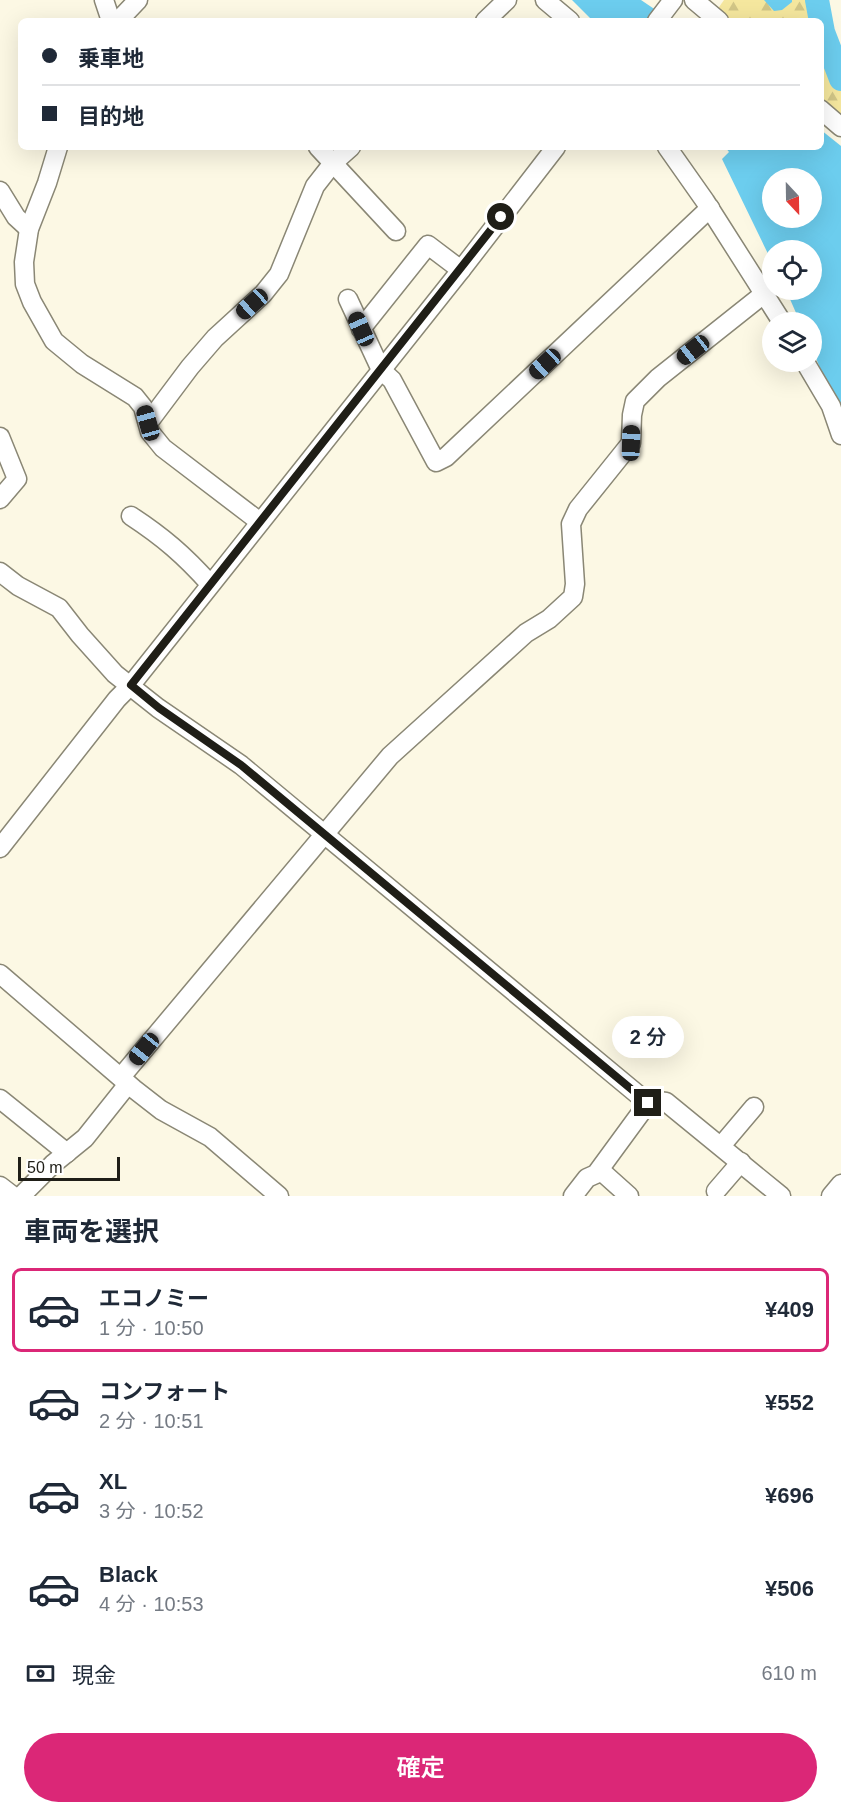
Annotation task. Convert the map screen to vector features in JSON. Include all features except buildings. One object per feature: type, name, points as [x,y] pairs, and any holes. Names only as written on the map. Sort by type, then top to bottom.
[{"type":"street","points":[[104,0],[110,18]]},
{"type":"street","points":[[121,18],[138,0]]},
{"type":"street","points":[[488,18],[507,0]]},
{"type":"street","points":[[545,0],[566,18]]},
{"type":"street","points":[[659,18],[673,0]]},
{"type":"street","points":[[694,0],[715,18]]},
{"type":"street","points":[[824,112],[841,127]]},
{"type":"street","points":[[57,150],[29,229],[24,262],[25,284],[32,303],[54,341],[82,364],[135,397],[143,406],[155,440],[162,448],[260,522]]},
{"type":"street","points":[[321,150],[396,231]]},
{"type":"street","points":[[148,423],[215,338],[263,294],[279,274],[315,186],[333,163],[348,150]]},
{"type":"street","points":[[0,848],[461,270],[554,150]]},
{"type":"street","points":[[669,150],[762,288]]},
{"type":"street","points":[[0,191],[16,217],[29,229]]},
{"type":"street","points":[[348,299],[381,370],[392,380],[436,462],[446,457],[710,208]]},
{"type":"street","points":[[361,329],[428,245],[461,270]]},
{"type":"street","points":[[21,1196],[85,1138],[124,1080],[322,834],[390,756],[526,633],[549,619],[573,597],[575,584],[571,524],[578,509],[631,443],[635,401],[658,378],[762,295]]},
{"type":"street","points":[[811,372],[831,406],[841,435]]},
{"type":"street","points":[[0,437],[17,479],[0,499]]},
{"type":"street","points":[[131,516],[164,538],[189,560],[210,584]]},
{"type":"street","points":[[0,572],[18,586],[59,608],[115,674],[159,708],[241,765],[648,1103]]},
{"type":"street","points":[[0,974],[161,1110],[210,1137],[279,1196]]},
{"type":"street","points":[[0,1099],[68,1153]]},
{"type":"street","points":[[573,1196],[587,1178],[600,1170],[648,1103],[658,1101],[666,1102],[781,1196]]},
{"type":"street","points":[[721,1146],[754,1107]]},
{"type":"street","points":[[716,1191],[741,1162]]},
{"type":"street","points":[[600,1170],[629,1196]]},
{"type":"street","points":[[831,1196],[841,1184]]},
{"type":"street","points":[[0,1186],[14,1196]]},
{"type":"green space","points":[[724,0],[811,0],[816,18],[726,18],[717,10]]},
{"type":"green space","points":[[824,46],[841,90],[841,117],[824,103]]},
{"type":"water","points":[[572,0],[641,0],[668,18],[590,18]]},
{"type":"water","points":[[764,0],[792,0],[792,2],[782,10],[774,11]]},
{"type":"water","points":[[824,132],[841,146],[841,417],[822,372],[822,312],[796,312],[790,300],[822,300],[822,240],[762,241],[722,159],[729,152],[727,150],[824,150]]},
{"type":"waterway","points":[[817,0],[820,18]]},
{"type":"waterway","points":[[824,35],[841,79]]},
{"type":"route","points":[[501,217],[131,685],[159,708],[241,765],[416,913],[648,1103]]}]
